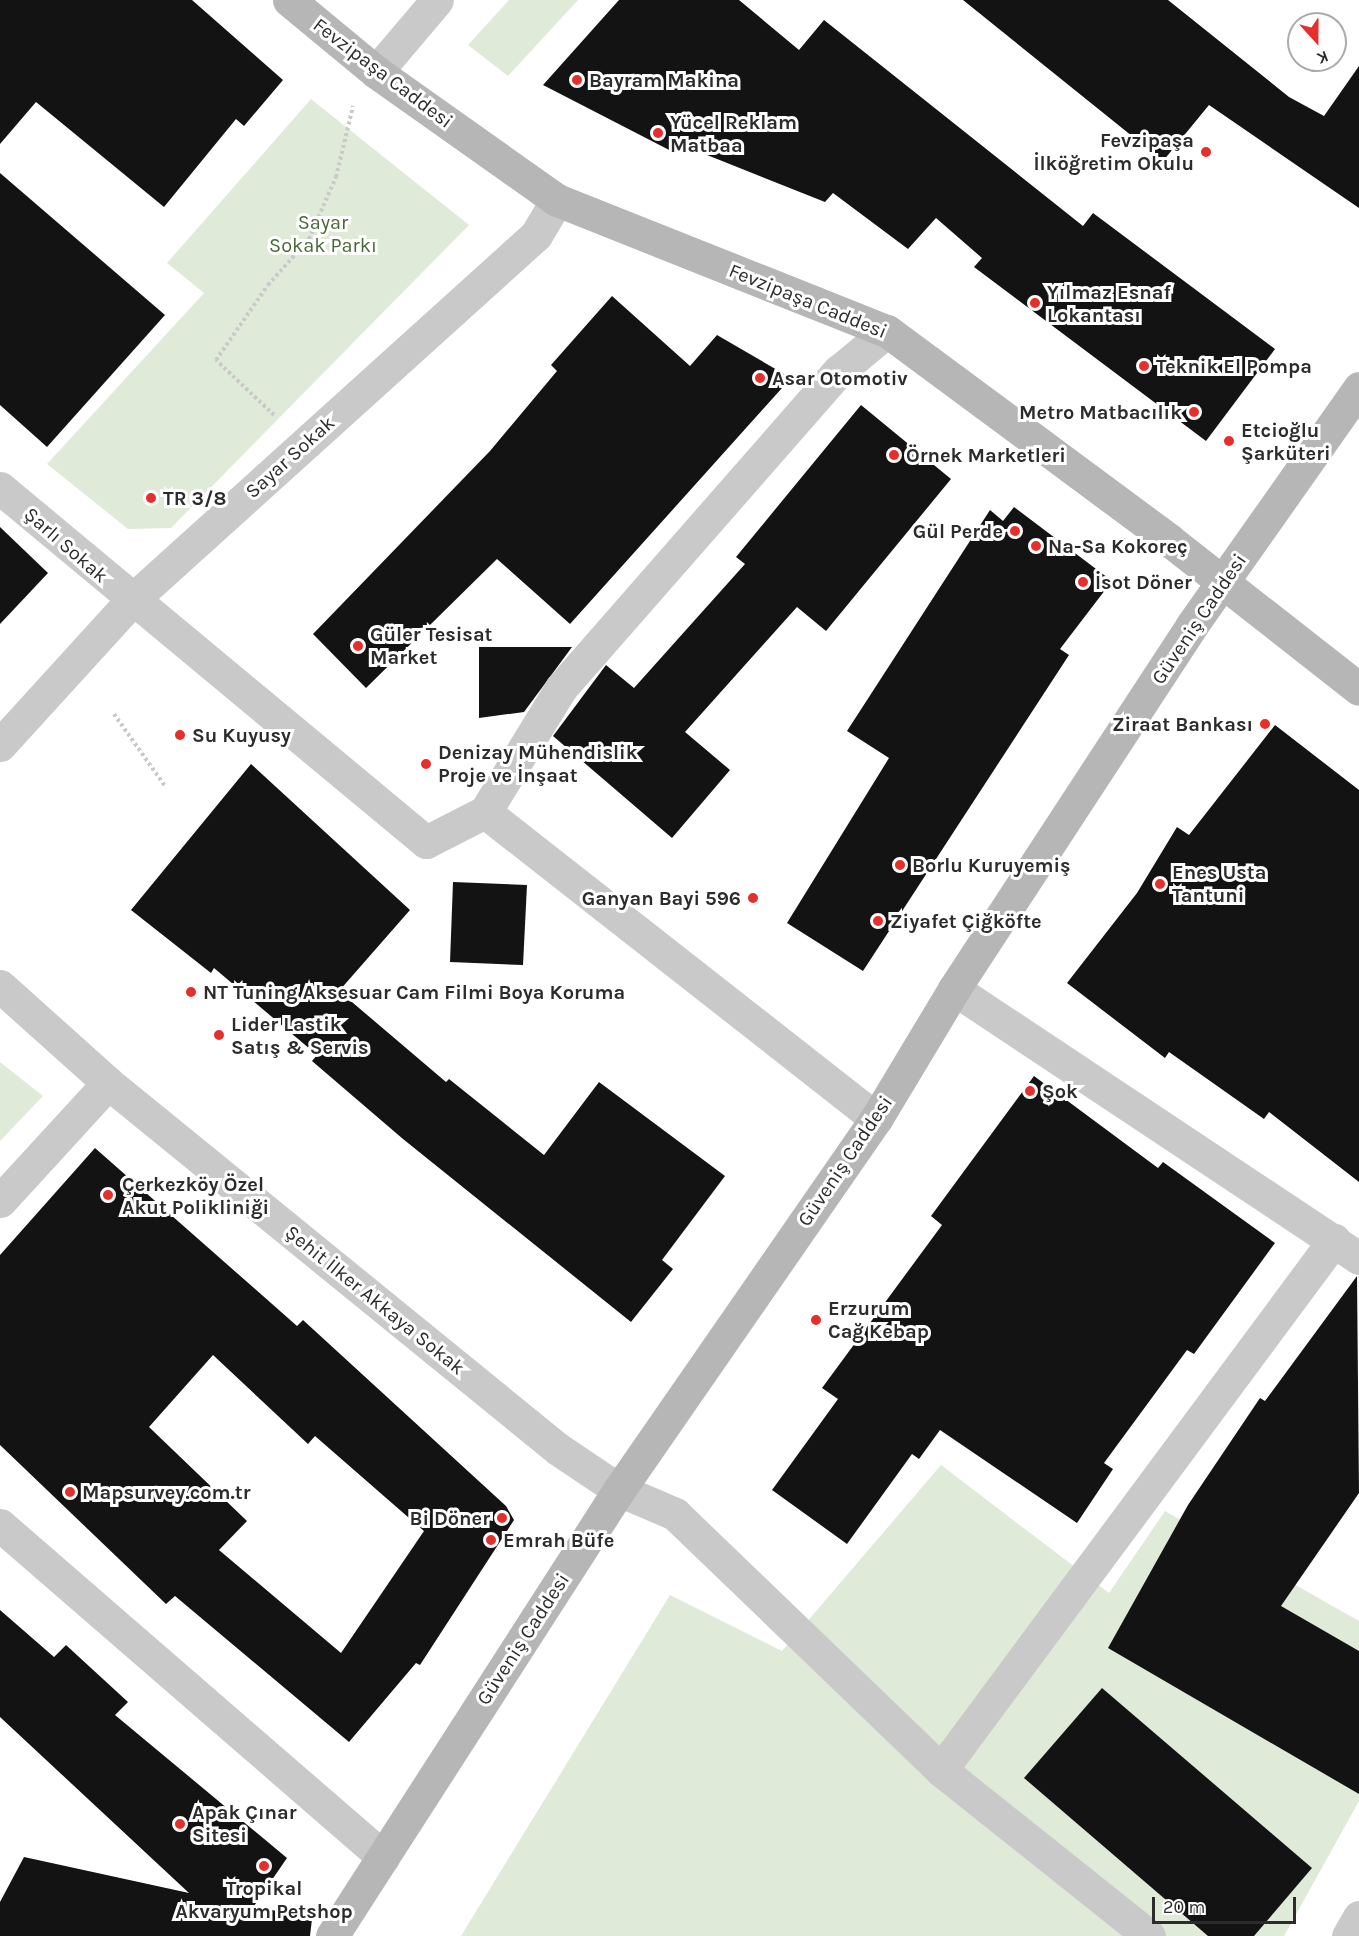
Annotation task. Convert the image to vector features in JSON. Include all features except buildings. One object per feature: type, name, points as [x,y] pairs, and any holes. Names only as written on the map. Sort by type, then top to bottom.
[{"type":"street","name":"Fevzipaşa Caddesi","points":[[289,0],[365,82],[557,200],[887,331],[1222,583],[1359,690]]},
{"type":"street","points":[[365,82],[438,0]]},
{"type":"street","name":"Sayar Sokak","points":[[0,745],[131,601],[536,235],[557,200]]},
{"type":"street","points":[[876,1119],[485,812],[561,688],[839,371],[887,331]]},
{"type":"street","name":"Güveniş Caddesi","points":[[333,1936],[619,1490],[876,1119],[954,989],[1222,583],[1359,388]]},
{"type":"street","name":"Şarlı Sokak","points":[[0,488],[131,601],[426,842],[485,812]]},
{"type":"street","name":"Şehit İlker Akkaya Sokak","points":[[0,986],[108,1083],[558,1449],[619,1490],[675,1514],[942,1770],[1149,1936]]},
{"type":"street","points":[[942,1770],[1346,1249],[954,989]]},
{"type":"street","points":[[0,1201],[108,1083]]},
{"type":"street","points":[[0,1525],[382,1857]]},
{"type":"street","points":[[1348,1936],[1359,1917]]},
{"type":"path","points":[[278,418],[216,360],[268,285],[309,239],[336,177],[365,82]]},
{"type":"path","points":[[114,714],[165,786]]},
{"type":"green space","points":[[509,0],[578,0],[508,76],[468,45]]},
{"type":"green space","name":"Sayar Sokak Parkı","points":[[311,99],[469,225],[171,528],[128,529],[47,464],[204,293],[167,263]]},
{"type":"green space","points":[[0,1062],[43,1096],[0,1141]]},
{"type":"green space","points":[[941,1465],[1109,1593],[1165,1511],[1359,1621],[1359,1801],[1284,1936],[461,1936],[670,1595],[782,1651]]},
{"type":"place","name":"Bayram Makina","points":[[577,80]]},
{"type":"place","name":"Yücel Reklam Matbaa","points":[[658,133]]},
{"type":"place","name":"Fevzipaşa İlköğretim Okulu","points":[[1206,152]]},
{"type":"place","name":"Yılmaz Esnaf Lokantası","points":[[1035,303]]},
{"type":"place","name":"Teknik El Pompa","points":[[1144,366]]},
{"type":"place","name":"Asar Otomotiv","points":[[760,378]]},
{"type":"place","name":"Metro Matbacılık","points":[[1194,412]]},
{"type":"place","name":"Etcioğlu Şarküteri","points":[[1229,441]]},
{"type":"place","name":"Örnek Marketleri","points":[[894,455]]},
{"type":"place","name":"TR 3/8","points":[[151,498]]},
{"type":"place","name":"Gül Perde","points":[[1015,531]]},
{"type":"place","name":"Na-Sa Kokoreç","points":[[1036,546]]},
{"type":"place","name":"İsot Döner","points":[[1083,582]]},
{"type":"place","name":"Güler Tesisat Market","points":[[358,646]]},
{"type":"place","name":"Ziraat Bankası","points":[[1265,724]]},
{"type":"place","name":"Su Kuyusy","points":[[180,735]]},
{"type":"place","name":"Denizay Mühendislik Proje ve İnşaat","points":[[426,764]]},
{"type":"place","name":"Borlu Kuruyemiş","points":[[900,865]]},
{"type":"place","name":"Enes Usta Tantuni","points":[[1160,884]]},
{"type":"place","name":"Ganyan Bayi 596","points":[[753,898]]},
{"type":"place","name":"Ziyafet Çiğköfte","points":[[878,921]]},
{"type":"place","name":"NT Tuning Aksesuar Cam Filmi Boya Koruma","points":[[191,992]]},
{"type":"place","name":"Lider Lastik Satış & Servis","points":[[219,1035]]},
{"type":"place","name":"Şok","points":[[1030,1091]]},
{"type":"place","name":"Çerkezköy Özel Akut Polikliniği","points":[[108,1195]]},
{"type":"place","name":"Erzurum Cağ Kebap","points":[[816,1320]]},
{"type":"place","name":"Mapsurvey.com.tr","points":[[70,1492]]},
{"type":"place","name":"Bi Döner","points":[[502,1518]]},
{"type":"place","name":"Emrah Büfe","points":[[491,1540]]},
{"type":"place","name":"Apak Çınar Sitesi","points":[[180,1824]]},
{"type":"place","name":"Tropikal Akvaryum Petshop","points":[[264,1866]]}]
